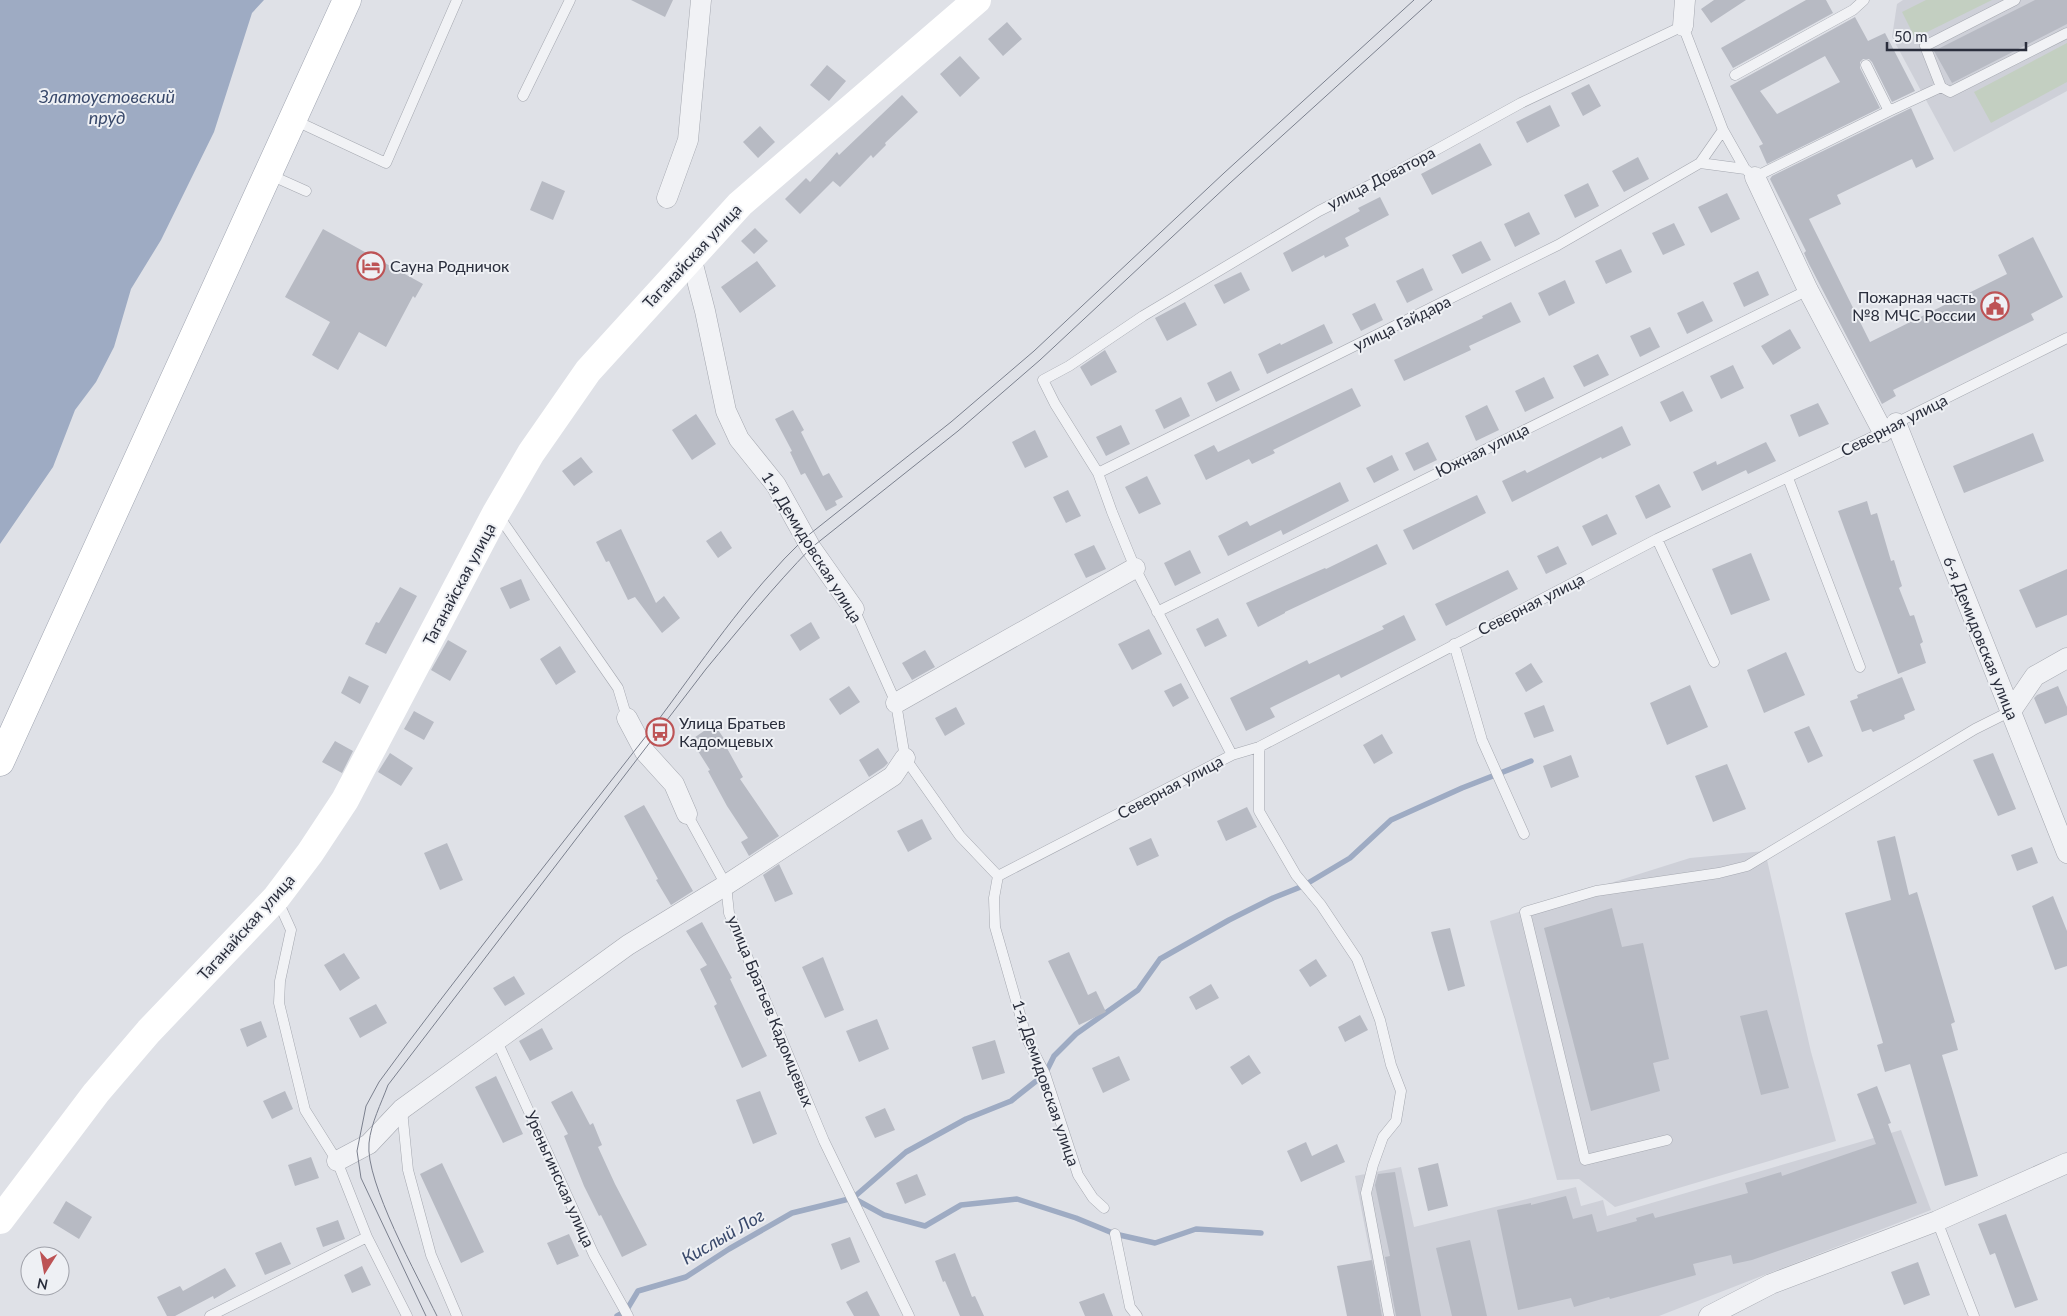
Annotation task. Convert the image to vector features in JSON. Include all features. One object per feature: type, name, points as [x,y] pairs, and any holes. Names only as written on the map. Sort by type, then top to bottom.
[{"type":"main road","name":"Таганайская улица","points":[[0,1220],[108,1080],[149,1031],[276,898],[310,853],[345,800],[496,513],[531,452],[588,371],[740,204],[977,0]]},
{"type":"main road","points":[[0,762],[341,12]]},
{"type":"street","points":[[667,198],[688,140],[701,0]]},
{"type":"street","points":[[1683,26],[1685,0]]},
{"type":"street","name":"6-я Демидовская улица","points":[[1750,173],[1808,290],[1889,428],[2011,711],[2067,852]]},
{"type":"street","name":"1-я Демидовская улица","points":[[691,257],[705,311],[726,411],[739,439],[776,485],[811,548],[854,609]]},
{"type":"street","points":[[896,704],[1136,568]]},
{"type":"street","points":[[2011,711],[2035,676],[2067,658]]},
{"type":"street","name":"улица Братьев Кадомцевых","points":[[627,718],[645,752],[674,784],[687,814]]},
{"type":"street","points":[[338,1161],[369,1144],[402,1109],[496,1039],[628,946],[726,885],[893,776],[906,758]]},
{"type":"street","points":[[1709,1316],[1730,1311],[1771,1284],[1937,1221],[2067,1163]]},
{"type":"lane","points":[[292,120],[386,163],[457,0]]},
{"type":"lane","points":[[523,96],[570,0]]},
{"type":"lane","points":[[1735,75],[1853,10],[1864,0]]},
{"type":"lane","points":[[2015,0],[1925,46],[1940,87],[1950,92],[2067,32]]},
{"type":"lane","points":[[1683,26],[1723,130],[1750,173]]},
{"type":"lane","name":"улица Доватора","points":[[1098,473],[1055,404],[1043,380],[1070,366],[1143,316],[1319,211],[1396,172],[1521,103],[1683,26]]},
{"type":"lane","points":[[1866,65],[1889,111]]},
{"type":"lane","points":[[1723,130],[1700,163],[1750,173],[1940,87]]},
{"type":"lane","name":"улица Гайдара","points":[[1098,473],[1558,245],[1700,163]]},
{"type":"lane","points":[[267,174],[306,191]]},
{"type":"lane","name":"Южная улица","points":[[1157,612],[1808,290]]},
{"type":"lane","name":"Северная улица","points":[[998,876],[1232,755],[1259,747],[1657,539],[1788,478],[2067,338]]},
{"type":"lane","points":[[1098,473],[1136,568],[1232,755]]},
{"type":"lane","points":[[1788,478],[1860,667]]},
{"type":"lane","name":"улица Братьев Кадомцевых","points":[[496,513],[618,688],[627,718]]},
{"type":"lane","points":[[1657,539],[1714,662]]},
{"type":"lane","name":"1-я Демидовская улица","points":[[854,609],[896,704],[906,758],[960,836],[998,876],[994,898],[995,927],[1026,1039],[1045,1074],[1078,1175],[1092,1198],[1104,1208]]},
{"type":"lane","points":[[1454,644],[1482,740],[1524,834]]},
{"type":"lane","points":[[1667,1140],[1585,1160],[1525,912],[1596,891],[1719,873],[1748,866],[1975,729],[2011,711]]},
{"type":"lane","points":[[1259,747],[1259,811],[1296,875],[1321,905],[1357,959],[1380,1020],[1391,1065],[1401,1091],[1396,1120],[1382,1137],[1366,1193],[1388,1316]]},
{"type":"lane","name":"улица Братьев Кадомцевых","points":[[687,814],[726,885],[729,913],[824,1141],[909,1316]]},
{"type":"lane","points":[[276,898],[291,930],[280,981],[279,1003],[305,1110],[338,1161],[367,1238],[407,1316]]},
{"type":"lane","name":"Уреньгинская улица","points":[[496,1039],[594,1255],[628,1316]]},
{"type":"lane","points":[[402,1109],[408,1170],[431,1255],[457,1316]]},
{"type":"lane","points":[[1937,1221],[1974,1316]]},
{"type":"lane","points":[[1115,1234],[1130,1307],[1137,1316]]},
{"type":"lane","points":[[210,1316],[367,1238]]},
{"type":"shaded area","points":[[1903,0],[2067,0],[2067,91],[1954,152],[1892,37],[1897,4]]},
{"type":"shaded area","points":[[1765,851],[1811,1052],[1836,1141],[1615,1207],[1579,1179],[1557,1180],[1490,921],[1690,858]]},
{"type":"shaded area","points":[[1901,1130],[1931,1210],[1659,1316],[1382,1316],[1355,1176],[1401,1167],[1414,1227],[1576,1187],[1581,1206],[1603,1200],[1607,1216]]},
{"type":"green space","points":[[1926,0],[1992,0],[1915,38],[1902,12]]},
{"type":"green space","points":[[2067,43],[2067,82],[1991,123],[1974,92]]},
{"type":"water","name":"Златоустовский пруд","points":[[0,0],[264,0],[252,13],[214,132],[161,240],[131,289],[114,347],[96,382],[75,410],[53,467],[0,544]]},
{"type":"building","points":[[631,0],[673,0],[665,17]]},
{"type":"building","points":[[1714,0],[1746,0],[1711,23],[1701,9]]},
{"type":"building","points":[[1806,0],[1826,0],[1833,13],[1733,68],[1721,48]]},
{"type":"building","points":[[2035,0],[2067,0],[2067,24],[1952,83],[1934,51]]},
{"type":"building","points":[[1855,17],[1868,41],[1885,33],[1915,91],[1892,102],[1872,62],[1869,59],[1863,59],[1860,62],[1860,68],[1880,108],[1767,164],[1759,146],[1763,144],[1730,86]],"holes":[[[1825,56],[1840,82],[1777,114],[1760,91]]]},
{"type":"building","points":[[1007,22],[1022,39],[1003,56],[988,39]]},
{"type":"building","points":[[960,56],[980,78],[960,97],[940,74]]},
{"type":"building","points":[[827,65],[846,81],[829,101],[810,85]]},
{"type":"building","points":[[1589,84],[1601,106],[1583,116],[1571,93]]},
{"type":"building","points":[[902,95],[918,112],[885,143],[886,145],[873,158],[871,155],[840,187],[833,181],[800,214],[785,199],[806,178],[810,182],[837,152],[839,155]]},
{"type":"building","points":[[1550,105],[1560,126],[1527,143],[1516,122]]},
{"type":"building","points":[[1911,108],[1934,159],[1916,168],[1912,159],[1837,195],[1841,204],[1809,219],[1870,342],[2007,274],[1998,255],[2033,237],[2063,297],[2031,314],[2034,320],[1893,390],[1896,396],[1882,404],[1809,264],[1804,253],[1806,251],[1770,179],[1772,176]]},
{"type":"building","points":[[760,126],[775,142],[758,158],[743,142]]},
{"type":"building","points":[[1480,143],[1492,165],[1432,195],[1421,174]]},
{"type":"building","points":[[1638,157],[1649,179],[1624,192],[1612,171]]},
{"type":"building","points":[[542,181],[565,191],[553,220],[530,210]]},
{"type":"building","points":[[1588,183],[1599,206],[1575,218],[1564,195]]},
{"type":"building","points":[[1727,193],[1740,219],[1711,233],[1698,207]]},
{"type":"building","points":[[1380,197],[1389,215],[1345,238],[1349,246],[1325,258],[1324,255],[1292,272],[1283,253],[1360,211],[1358,208]]},
{"type":"building","points":[[1529,212],[1540,234],[1515,247],[1504,224]]},
{"type":"building","points":[[1674,223],[1685,245],[1663,255],[1652,233]]},
{"type":"building","points":[[755,228],[768,241],[754,254],[741,241]]},
{"type":"building","points":[[323,229],[423,284],[415,298],[413,296],[386,347],[359,332],[338,370],[312,355],[330,322],[285,297]]},
{"type":"building","points":[[1481,241],[1491,260],[1462,274],[1452,255]]},
{"type":"building","points":[[1621,249],[1632,272],[1606,284],[1595,261]]},
{"type":"building","points":[[757,261],[776,286],[740,313],[721,287]]},
{"type":"building","points":[[1423,268],[1433,290],[1407,303],[1396,281]]},
{"type":"building","points":[[1758,271],[1769,295],[1744,307],[1733,283]]},
{"type":"building","points":[[1241,272],[1250,290],[1224,304],[1214,285]]},
{"type":"building","points":[[1565,280],[1575,303],[1549,316],[1538,293]]},
{"type":"building","points":[[1703,301],[1713,321],[1687,334],[1677,313]]},
{"type":"building","points":[[1185,302],[1197,325],[1167,341],[1155,318]]},
{"type":"building","points":[[1511,302],[1521,322],[1469,346],[1471,350],[1404,381],[1394,360],[1483,318],[1482,316]]},
{"type":"building","points":[[1375,303],[1383,320],[1361,331],[1352,314]]},
{"type":"building","points":[[1324,324],[1333,343],[1267,374],[1258,354]]},
{"type":"building","points":[[1650,327],[1660,347],[1640,357],[1630,336]]},
{"type":"building","points":[[1790,329],[1801,348],[1773,365],[1761,346]]},
{"type":"building","points":[[1105,350],[1117,372],[1091,386],[1080,367]]},
{"type":"building","points":[[1598,354],[1609,375],[1584,387],[1573,366]]},
{"type":"building","points":[[1733,365],[1744,388],[1721,399],[1710,376]]},
{"type":"building","points":[[1231,371],[1240,390],[1216,402],[1207,383]]},
{"type":"building","points":[[1544,377],[1554,398],[1525,412],[1515,391]]},
{"type":"building","points":[[1352,388],[1361,406],[1273,450],[1275,453],[1252,464],[1249,459],[1206,480],[1194,455],[1214,445],[1218,452]]},
{"type":"building","points":[[1683,391],[1693,411],[1670,422],[1660,402]]},
{"type":"building","points":[[1181,397],[1190,416],[1164,429],[1155,410]]},
{"type":"building","points":[[1818,403],[1829,424],[1799,437],[1790,415]]},
{"type":"building","points":[[1487,405],[1499,430],[1476,441],[1465,416]]},
{"type":"building","points":[[793,410],[804,430],[801,432],[823,476],[829,473],[843,497],[835,501],[837,505],[826,511],[805,473],[801,475],[790,452],[792,451],[775,419]]},
{"type":"building","points":[[696,414],[716,444],[692,460],[672,430]]},
{"type":"building","points":[[1121,425],[1130,444],[1106,456],[1096,437]]},
{"type":"building","points":[[1622,426],[1631,445],[1602,459],[1601,457],[1512,502],[1502,481],[1525,470],[1527,473]]},
{"type":"building","points":[[1035,430],[1048,457],[1025,468],[1012,442]]},
{"type":"building","points":[[2033,433],[2044,461],[1964,493],[1953,466]]},
{"type":"building","points":[[1428,442],[1437,460],[1414,471],[1405,453]]},
{"type":"building","points":[[1766,442],[1776,461],[1748,474],[1746,470],[1702,491],[1693,472],[1716,461],[1717,465]]},
{"type":"building","points":[[1392,455],[1399,470],[1374,483],[1366,468]]},
{"type":"building","points":[[581,457],[593,472],[574,486],[562,471]]},
{"type":"building","points":[[1147,476],[1161,504],[1139,514],[1125,487]]},
{"type":"building","points":[[1340,482],[1349,501],[1283,535],[1281,530],[1228,556],[1218,536],[1247,521],[1250,526]]},
{"type":"building","points":[[1659,484],[1671,507],[1646,519],[1635,496]]},
{"type":"building","points":[[1068,490],[1081,516],[1066,523],[1053,497]]},
{"type":"building","points":[[1477,495],[1486,513],[1413,550],[1403,530]]},
{"type":"building","points":[[1867,501],[1871,515],[1877,513],[1891,561],[1894,560],[1902,586],[1899,588],[1910,616],[1914,615],[1923,642],[1920,644],[1926,663],[1898,674],[1838,511]]},
{"type":"building","points":[[1607,514],[1617,534],[1592,546],[1582,526]]},
{"type":"building","points":[[621,529],[656,603],[664,596],[680,618],[662,633],[635,597],[628,600],[609,561],[606,562],[596,542]]},
{"type":"building","points":[[721,531],[732,548],[718,558],[706,541]]},
{"type":"building","points":[[1377,544],[1387,564],[1285,612],[1258,627],[1246,603],[1326,569]]},
{"type":"building","points":[[1094,545],[1106,569],[1086,578],[1074,554]]},
{"type":"building","points":[[1558,546],[1567,564],[1546,574],[1537,556]]},
{"type":"building","points":[[1190,550],[1201,573],[1175,586],[1164,563]]},
{"type":"building","points":[[1751,553],[1770,600],[1731,615],[1712,569]]},
{"type":"building","points":[[2067,569],[2067,615],[2036,628],[2019,590]]},
{"type":"building","points":[[1508,570],[1518,589],[1446,626],[1435,604]]},
{"type":"building","points":[[521,579],[530,600],[510,609],[500,588]]},
{"type":"building","points":[[400,587],[417,596],[386,654],[365,644],[376,622],[379,623]]},
{"type":"building","points":[[1404,615],[1416,640],[1341,678],[1339,674],[1270,708],[1275,717],[1246,731],[1230,698],[1307,660],[1309,664],[1384,629],[1382,626]]},
{"type":"building","points":[[1218,618],[1227,636],[1205,647],[1196,629]]},
{"type":"building","points":[[811,622],[820,638],[800,651],[790,635]]},
{"type":"building","points":[[1149,629],[1162,654],[1132,670],[1118,644]]},
{"type":"building","points":[[448,640],[467,651],[450,681],[431,670]]},
{"type":"building","points":[[560,646],[576,672],[556,685],[540,659]]},
{"type":"building","points":[[925,650],[935,667],[912,680],[902,663]]},
{"type":"building","points":[[1786,652],[1805,695],[1764,713],[1747,670]]},
{"type":"building","points":[[1531,663],[1543,682],[1526,692],[1515,673]]},
{"type":"building","points":[[349,676],[369,686],[360,704],[341,693]]},
{"type":"building","points":[[1902,677],[1915,710],[1904,715],[1905,719],[1873,732],[1871,729],[1862,732],[1850,701],[1858,698],[1857,695]]},
{"type":"building","points":[[1181,683],[1189,698],[1173,707],[1164,691]]},
{"type":"building","points":[[1690,685],[1708,727],[1667,745],[1650,703]]},
{"type":"building","points":[[849,686],[860,702],[840,715],[829,699]]},
{"type":"building","points":[[2058,686],[2067,707],[2067,715],[2045,724],[2034,698]]},
{"type":"building","points":[[1544,705],[1554,731],[1534,738],[1524,713]]},
{"type":"building","points":[[956,707],[965,724],[945,736],[935,718]]},
{"type":"building","points":[[414,711],[434,722],[424,740],[404,729]]},
{"type":"building","points":[[714,724],[725,740],[723,741],[743,777],[740,779],[779,836],[749,856],[741,842],[748,838],[727,806],[708,771],[710,770],[691,740]]},
{"type":"building","points":[[1809,726],[1823,756],[1808,763],[1794,732]]},
{"type":"building","points":[[1382,734],[1393,753],[1374,764],[1363,745]]},
{"type":"building","points":[[335,741],[353,751],[342,773],[322,762]]},
{"type":"building","points":[[878,748],[888,763],[869,777],[859,760]]},
{"type":"building","points":[[390,753],[413,768],[401,786],[378,772]]},
{"type":"building","points":[[1993,753],[2016,809],[1998,816],[1973,760]]},
{"type":"building","points":[[1571,755],[1579,777],[1551,788],[1543,766]]},
{"type":"building","points":[[1727,764],[1746,809],[1713,822],[1695,776]]},
{"type":"building","points":[[644,805],[693,891],[671,905],[656,880],[658,879],[624,816]]},
{"type":"building","points":[[1247,807],[1257,827],[1226,841],[1217,821]]},
{"type":"building","points":[[922,819],[932,839],[908,852],[897,831]]},
{"type":"building","points":[[1895,836],[1909,895],[1917,892],[1955,1022],[1951,1024],[1958,1050],[1942,1055],[1978,1176],[1945,1186],[1910,1064],[1885,1072],[1877,1045],[1883,1043],[1845,913],[1891,900],[1877,841]]},
{"type":"building","points":[[1151,838],[1159,856],[1137,866],[1129,848]]},
{"type":"building","points":[[447,843],[463,880],[440,890],[424,853]]},
{"type":"building","points":[[2032,847],[2038,863],[2017,871],[2011,855]]},
{"type":"building","points":[[779,864],[793,894],[775,902],[763,875]]},
{"type":"building","points":[[2053,896],[2067,931],[2067,966],[2055,970],[2032,906]]},
{"type":"building","points":[[1612,908],[1622,947],[1643,943],[1669,1059],[1653,1063],[1660,1091],[1591,1111],[1544,928]]},
{"type":"building","points":[[702,922],[732,978],[730,979],[767,1056],[742,1068],[714,1006],[717,1004],[700,969],[707,965],[686,931]]},
{"type":"building","points":[[1450,928],[1465,986],[1448,991],[1431,932]]},
{"type":"building","points":[[1069,952],[1088,995],[1096,991],[1106,1012],[1079,1025],[1048,961]]},
{"type":"building","points":[[344,953],[360,978],[340,991],[324,965]]},
{"type":"building","points":[[823,957],[844,1010],[825,1018],[802,967]]},
{"type":"building","points":[[1316,959],[1327,976],[1310,987],[1299,970]]},
{"type":"building","points":[[514,976],[525,994],[505,1006],[493,988]]},
{"type":"building","points":[[1211,984],[1219,998],[1196,1010],[1189,997]]},
{"type":"building","points":[[376,1004],[387,1023],[360,1038],[349,1018]]},
{"type":"building","points":[[1767,1010],[1789,1088],[1761,1095],[1740,1016]]},
{"type":"building","points":[[1360,1015],[1368,1030],[1345,1042],[1338,1027]]},
{"type":"building","points":[[877,1019],[889,1049],[859,1062],[846,1031]]},
{"type":"building","points":[[261,1021],[267,1037],[247,1047],[240,1029]]},
{"type":"building","points":[[542,1028],[553,1049],[530,1061],[519,1041]]},
{"type":"building","points":[[995,1040],[1005,1073],[982,1080],[972,1047]]},
{"type":"building","points":[[1249,1055],[1261,1073],[1242,1085],[1230,1067]]},
{"type":"building","points":[[1119,1056],[1130,1080],[1103,1093],[1092,1068]]},
{"type":"building","points":[[496,1076],[523,1134],[503,1143],[475,1087]]},
{"type":"building","points":[[1877,1086],[1891,1123],[1888,1124],[1917,1203],[1752,1260],[1733,1264],[1731,1255],[1693,1264],[1696,1275],[1610,1299],[1609,1297],[1574,1307],[1571,1298],[1518,1310],[1497,1210],[1531,1203],[1531,1205],[1566,1196],[1573,1219],[1592,1214],[1597,1232],[1637,1221],[1636,1218],[1653,1213],[1655,1218],[1748,1193],[1745,1183],[1781,1172],[1782,1176],[1876,1144],[1857,1094]]},
{"type":"building","points":[[285,1091],[293,1109],[272,1119],[263,1101]]},
{"type":"building","points":[[572,1091],[590,1125],[593,1123],[602,1145],[598,1147],[647,1245],[622,1257],[584,1186],[564,1136],[568,1134],[551,1102]]},
{"type":"building","points":[[760,1091],[777,1134],[753,1144],[736,1100]]},
{"type":"building","points":[[885,1108],[895,1130],[875,1138],[865,1117]]},
{"type":"building","points":[[1306,1142],[1312,1156],[1337,1144],[1345,1162],[1301,1182],[1287,1151]]},
{"type":"building","points":[[311,1157],[319,1178],[295,1186],[288,1165]]},
{"type":"building","points":[[442,1163],[484,1252],[461,1263],[420,1174]]},
{"type":"building","points":[[1438,1163],[1448,1206],[1428,1211],[1418,1168]]},
{"type":"building","points":[[1395,1172],[1421,1316],[1396,1316],[1385,1257],[1390,1256],[1375,1185],[1378,1174]]},
{"type":"building","points":[[917,1174],[926,1195],[905,1204],[896,1183]]},
{"type":"building","points":[[66,1201],[92,1217],[79,1239],[53,1223]]},
{"type":"building","points":[[2006,1214],[2038,1300],[2015,1308],[1995,1253],[1990,1255],[1978,1224]]},
{"type":"building","points":[[338,1220],[345,1239],[323,1247],[316,1228]]},
{"type":"building","points":[[569,1234],[579,1256],[557,1265],[547,1243]]},
{"type":"building","points":[[850,1237],[860,1262],[841,1270],[831,1244]]},
{"type":"building","points":[[1470,1240],[1487,1316],[1452,1316],[1436,1248]]},
{"type":"building","points":[[281,1242],[291,1264],[265,1275],[255,1253]]},
{"type":"building","points":[[955,1253],[972,1297],[975,1296],[984,1316],[960,1316],[945,1281],[943,1282],[935,1261]]},
{"type":"building","points":[[1372,1260],[1382,1316],[1347,1316],[1337,1266]]},
{"type":"building","points":[[1918,1262],[1930,1295],[1904,1305],[1891,1272]]},
{"type":"building","points":[[362,1266],[371,1285],[352,1293],[344,1275]]},
{"type":"building","points":[[225,1268],[236,1286],[214,1299],[213,1296],[175,1316],[167,1316],[157,1297],[180,1286],[183,1291]]},
{"type":"building","points":[[867,1291],[880,1316],[854,1316],[846,1302]]},
{"type":"building","points":[[1104,1293],[1113,1316],[1085,1316],[1079,1302]]},
{"type":"waterway","name":"Кислый Лог","points":[[617,1316],[626,1311],[638,1291],[686,1277],[729,1249],[792,1213],[853,1198],[906,1152],[966,1119],[1011,1101],[1045,1074],[1054,1056],[1076,1034],[1138,990],[1160,959],[1229,920],[1273,898],[1303,886],[1350,858],[1391,820],[1462,788],[1531,761]]},
{"type":"waterway","points":[[853,1198],[884,1215],[925,1226],[961,1205],[1017,1199],[1076,1218],[1115,1234],[1155,1243],[1196,1229],[1261,1233]]},
{"type":"tram line","points":[[426,1316],[361,1178],[357,1151],[366,1106],[379,1082],[407,1044],[650,731],[743,606],[784,559],[806,537],[951,422],[1034,351],[1224,173],[1414,0]]},
{"type":"tram line","points":[[437,1316],[394,1230],[375,1181],[370,1160],[369,1143],[372,1128],[388,1085],[706,669],[770,592],[811,548],[958,431],[1040,360],[1230,183],[1432,0]]},
{"type":"place","name":"Сауна Родничок","points":[[371,266]]},
{"type":"place","name":"Пожарная часть №8 МЧС России","points":[[1995,306]]},
{"type":"place","name":"Улица Братьев Кадомцевых","points":[[660,732]]}]
